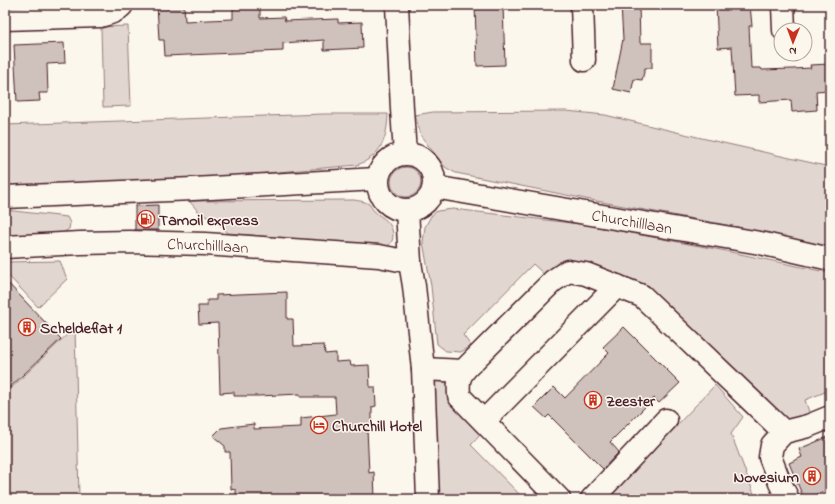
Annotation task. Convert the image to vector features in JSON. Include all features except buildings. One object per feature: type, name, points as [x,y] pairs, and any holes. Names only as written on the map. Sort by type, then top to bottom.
[{"type":"street","points":[[397,5],[405,154]]},
{"type":"street","points":[[582,5],[584,60]]},
{"type":"street","points":[[782,5],[783,22]]},
{"type":"street","points":[[5,19],[100,16],[114,12],[121,6]]},
{"type":"street","points":[[405,154],[421,158],[432,170],[434,187],[429,199],[420,207],[407,210],[392,207],[380,195],[377,179],[382,166],[392,157],[405,154]]},
{"type":"street","points":[[5,197],[185,190],[377,179]]},
{"type":"street","name":"Churchilllaan","points":[[434,187],[760,243],[830,259]]},
{"type":"street","points":[[407,210],[410,262],[423,369],[428,499]]},
{"type":"street","name":"Churchilllaan","points":[[5,247],[115,242],[205,244],[379,256],[410,262]]},
{"type":"street","points":[[559,499],[459,396],[458,383],[463,371],[553,281],[568,271],[586,274],[642,296],[784,432]]},
{"type":"street","points":[[484,421],[617,286]]},
{"type":"street","points":[[423,369],[463,371]]},
{"type":"street","points":[[788,499],[770,457],[772,444],[784,432],[808,426],[830,417]]},
{"type":"street","points":[[592,499],[666,420]]},
{"type":"shaded area","points":[[128,26],[131,106],[103,107],[101,27]]},
{"type":"shaded area","points":[[566,111],[605,115],[830,167],[830,247],[737,227],[456,173],[445,167],[421,136],[415,115],[433,112]]},
{"type":"shaded area","points":[[324,114],[388,114],[386,131],[382,145],[372,157],[357,165],[188,180],[5,187],[5,125]]},
{"type":"shaded area","points":[[406,167],[412,168],[420,176],[420,188],[412,196],[406,197],[400,196],[392,188],[391,182],[392,176],[400,168]]},
{"type":"shaded area","points":[[354,200],[369,204],[374,211],[389,223],[393,237],[388,246],[228,233],[220,225],[199,212],[189,201]]},
{"type":"shaded area","points":[[453,209],[588,225],[721,250],[830,273],[830,390],[805,400],[810,415],[796,421],[775,415],[641,286],[583,262],[561,263],[545,275],[533,264],[463,335],[471,346],[461,352],[446,351],[437,344],[431,286],[423,242],[425,227],[431,216],[437,211]]},
{"type":"shaded area","points":[[5,210],[67,217],[70,223],[69,229],[61,234],[5,237]]},
{"type":"shaded area","points":[[60,261],[67,279],[38,307],[5,272],[5,262]]},
{"type":"shaded area","points":[[75,327],[79,499],[5,499],[5,394]]},
{"type":"shaded area","points":[[433,379],[447,383],[482,433],[471,445],[524,499],[437,499]]},
{"type":"shaded area","points":[[715,385],[743,417],[731,434],[756,499],[607,499]]},
{"type":"place","name":"Tamoil express","points":[[146,219]]},
{"type":"place","name":"Scheldeflat 1","points":[[27,327]]},
{"type":"place","name":"Zeester","points":[[593,400]]},
{"type":"place","name":"Churchill Hotel","points":[[319,425]]},
{"type":"place","name":"Novesium","points":[[812,476]]}]
